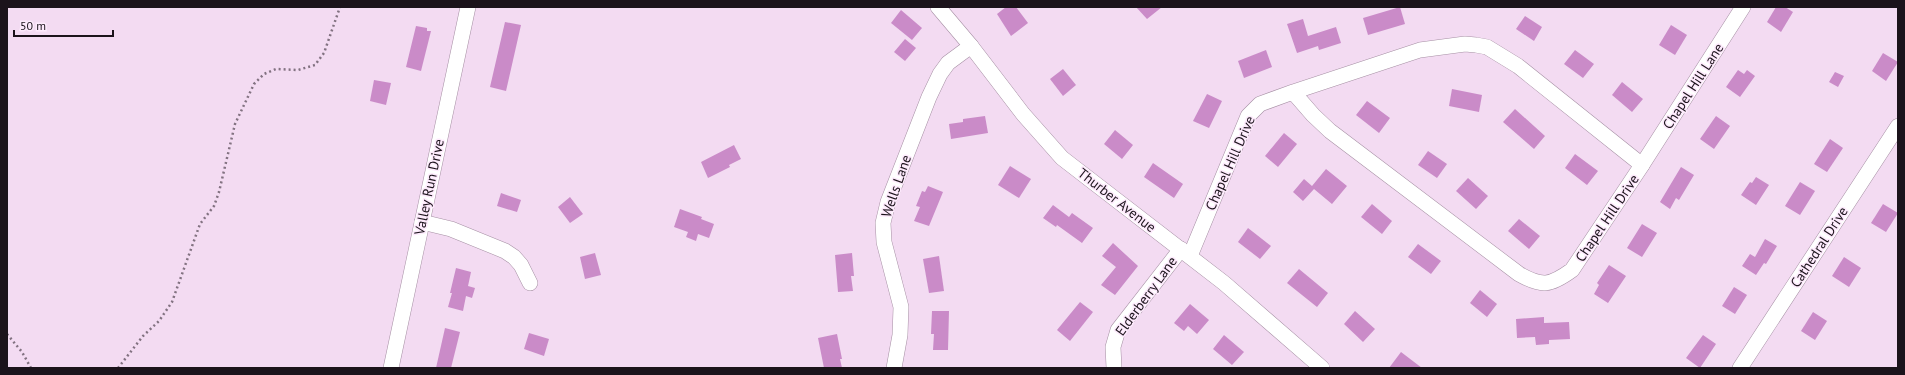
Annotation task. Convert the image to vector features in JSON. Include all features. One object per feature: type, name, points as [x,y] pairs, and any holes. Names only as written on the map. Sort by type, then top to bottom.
[{"type":"street","name":"Valley Run Drive","points":[[391,368],[468,7]]},
{"type":"street","name":"Thurber Avenue","points":[[938,7],[971,46],[1023,114],[1062,158],[1248,303],[1322,368]]},
{"type":"street","name":"Chapel Hill Lane","points":[[1642,165],[1743,7]]},
{"type":"street","name":"Chapel Hill Drive","points":[[1185,253],[1219,183],[1248,116],[1260,104],[1292,92],[1420,50],[1465,44],[1476,44],[1487,47],[1518,66],[1642,165],[1572,270],[1546,283],[1534,283],[1519,274],[1330,131],[1292,92]]},
{"type":"street","name":"Wells Lane","points":[[894,368],[900,335],[901,307],[884,242],[883,224],[888,202],[929,97],[940,74],[948,63],[971,46]]},
{"type":"street","name":"Cathedral Drive","points":[[1740,368],[1898,126]]},
{"type":"street","points":[[422,222],[451,229],[505,251],[521,265],[530,283]]},
{"type":"street","name":"Elderberry Lane","points":[[1114,368],[1113,347],[1114,338],[1118,330],[1185,253]]},
{"type":"path","points":[[118,368],[143,336],[159,321],[172,302],[200,224],[214,206],[219,192],[235,124],[254,84],[264,74],[276,69],[298,70],[315,65],[324,53],[340,7]]},
{"type":"path","points":[[7,334],[22,352],[31,368]]},
{"type":"building","points":[[1006,7],[1016,7],[1028,23],[1011,36],[997,14]]},
{"type":"building","points":[[1136,7],[1162,7],[1147,19]]},
{"type":"building","points":[[1400,7],[1405,24],[1368,35],[1363,18]]},
{"type":"building","points":[[1776,7],[1785,7],[1793,12],[1781,32],[1767,22]]},
{"type":"building","points":[[901,10],[922,28],[912,40],[891,23]]},
{"type":"building","points":[[1525,16],[1542,27],[1534,41],[1516,29]]},
{"type":"building","points":[[1303,19],[1308,36],[1336,27],[1341,43],[1319,50],[1318,46],[1297,53],[1287,24]]},
{"type":"building","points":[[505,22],[521,25],[506,91],[490,87]]},
{"type":"building","points":[[1671,25],[1687,35],[1675,55],[1659,45]]},
{"type":"building","points":[[416,26],[427,28],[427,31],[431,31],[421,71],[406,67]]},
{"type":"building","points":[[905,39],[916,48],[905,61],[894,52]]},
{"type":"building","points":[[1266,50],[1272,67],[1244,78],[1238,61]]},
{"type":"building","points":[[1575,50],[1594,64],[1583,78],[1564,64]]},
{"type":"building","points":[[1883,53],[1898,62],[1886,81],[1872,71]]},
{"type":"building","points":[[1063,69],[1076,85],[1063,96],[1050,79]]},
{"type":"building","points":[[1738,70],[1744,74],[1747,70],[1755,76],[1740,97],[1726,87]]},
{"type":"building","points":[[1835,72],[1844,76],[1838,87],[1829,82]]},
{"type":"building","points":[[374,80],[391,83],[386,105],[370,101]]},
{"type":"building","points":[[1622,82],[1643,99],[1632,112],[1612,95]]},
{"type":"building","points":[[1452,89],[1482,95],[1479,112],[1449,106]]},
{"type":"building","points":[[1207,94],[1222,101],[1209,128],[1193,121]]},
{"type":"building","points":[[1367,101],[1390,118],[1379,133],[1356,115]]},
{"type":"building","points":[[1515,109],[1545,136],[1534,149],[1503,122]]},
{"type":"building","points":[[985,116],[988,133],[951,139],[949,124],[963,122],[963,119]]},
{"type":"building","points":[[1716,116],[1730,126],[1714,149],[1700,139]]},
{"type":"building","points":[[1115,130],[1133,145],[1122,159],[1104,144]]},
{"type":"building","points":[[1284,133],[1297,144],[1278,167],[1265,156]]},
{"type":"building","points":[[1830,139],[1843,148],[1827,172],[1814,164]]},
{"type":"building","points":[[734,145],[741,159],[729,165],[730,167],[708,178],[701,162]]},
{"type":"building","points":[[1428,151],[1447,164],[1437,178],[1418,165]]},
{"type":"building","points":[[1575,154],[1598,171],[1587,185],[1565,168]]},
{"type":"building","points":[[1153,163],[1183,184],[1174,198],[1144,177]]},
{"type":"building","points":[[1010,166],[1031,179],[1019,198],[998,185]]},
{"type":"building","points":[[1681,167],[1694,175],[1679,200],[1676,198],[1670,209],[1660,202]]},
{"type":"building","points":[[1326,169],[1347,186],[1332,204],[1314,189],[1303,201],[1293,192],[1304,179],[1312,186]]},
{"type":"building","points":[[1756,177],[1769,185],[1756,205],[1741,195],[1750,182],[1752,183]]},
{"type":"building","points":[[1468,178],[1488,196],[1476,209],[1456,191]]},
{"type":"building","points":[[1800,182],[1815,191],[1800,215],[1785,206]]},
{"type":"building","points":[[928,186],[943,192],[929,226],[914,221],[920,207],[916,206],[922,191],[925,192]]},
{"type":"building","points":[[501,193],[521,200],[517,212],[497,206]]},
{"type":"building","points":[[570,197],[583,214],[570,223],[558,207]]},
{"type":"building","points":[[1372,204],[1392,221],[1382,234],[1361,217]]},
{"type":"building","points":[[1883,204],[1898,213],[1886,232],[1871,223]]},
{"type":"building","points":[[1053,205],[1069,217],[1072,213],[1093,228],[1082,243],[1057,225],[1056,227],[1043,218]]},
{"type":"building","points":[[680,209],[702,217],[701,219],[714,224],[709,238],[698,234],[696,241],[686,237],[688,232],[674,227]]},
{"type":"building","points":[[1519,219],[1540,236],[1529,249],[1508,231]]},
{"type":"building","points":[[1642,224],[1657,233],[1642,257],[1627,248]]},
{"type":"building","points":[[1248,228],[1271,246],[1260,259],[1238,242]]},
{"type":"building","points":[[1765,239],[1777,246],[1766,264],[1764,263],[1756,275],[1742,266],[1750,254],[1755,257]]},
{"type":"building","points":[[1113,243],[1138,266],[1115,295],[1101,285],[1116,267],[1102,256]]},
{"type":"building","points":[[1418,244],[1441,261],[1431,274],[1408,257]]},
{"type":"building","points":[[595,253],[601,275],[585,279],[580,257]]},
{"type":"building","points":[[852,253],[854,276],[851,276],[853,291],[838,292],[835,255]]},
{"type":"building","points":[[939,256],[944,291],[929,293],[923,259]]},
{"type":"building","points":[[1844,257],[1861,268],[1849,287],[1832,276]]},
{"type":"building","points":[[1609,265],[1626,276],[1608,303],[1594,294],[1599,285],[1597,283]]},
{"type":"building","points":[[456,268],[471,272],[468,286],[475,288],[472,298],[466,296],[463,311],[448,307]]},
{"type":"building","points":[[1299,269],[1328,293],[1317,307],[1287,283]]},
{"type":"building","points":[[1734,287],[1747,295],[1735,314],[1722,306]]},
{"type":"building","points":[[1480,290],[1497,304],[1487,317],[1470,303]]},
{"type":"building","points":[[1080,302],[1093,312],[1070,341],[1057,330]]},
{"type":"building","points":[[1190,304],[1209,320],[1197,334],[1188,326],[1184,331],[1174,323]]},
{"type":"building","points":[[932,311],[949,311],[948,350],[933,350],[934,334],[931,334]]},
{"type":"building","points":[[1355,311],[1375,329],[1363,342],[1344,324]]},
{"type":"building","points":[[1813,312],[1827,321],[1815,340],[1801,331]]},
{"type":"building","points":[[1544,317],[1544,323],[1569,322],[1570,339],[1549,340],[1549,344],[1536,345],[1535,337],[1517,338],[1516,319]]},
{"type":"building","points":[[445,328],[460,332],[451,368],[436,368]]},
{"type":"building","points":[[529,333],[549,339],[544,356],[524,349]]},
{"type":"building","points":[[837,334],[842,359],[840,359],[842,368],[824,368],[818,338]]},
{"type":"building","points":[[1224,335],[1244,352],[1232,365],[1213,349]]},
{"type":"building","points":[[1703,335],[1716,344],[1700,368],[1686,358]]},
{"type":"building","points":[[1401,352],[1422,368],[1389,368]]}]
